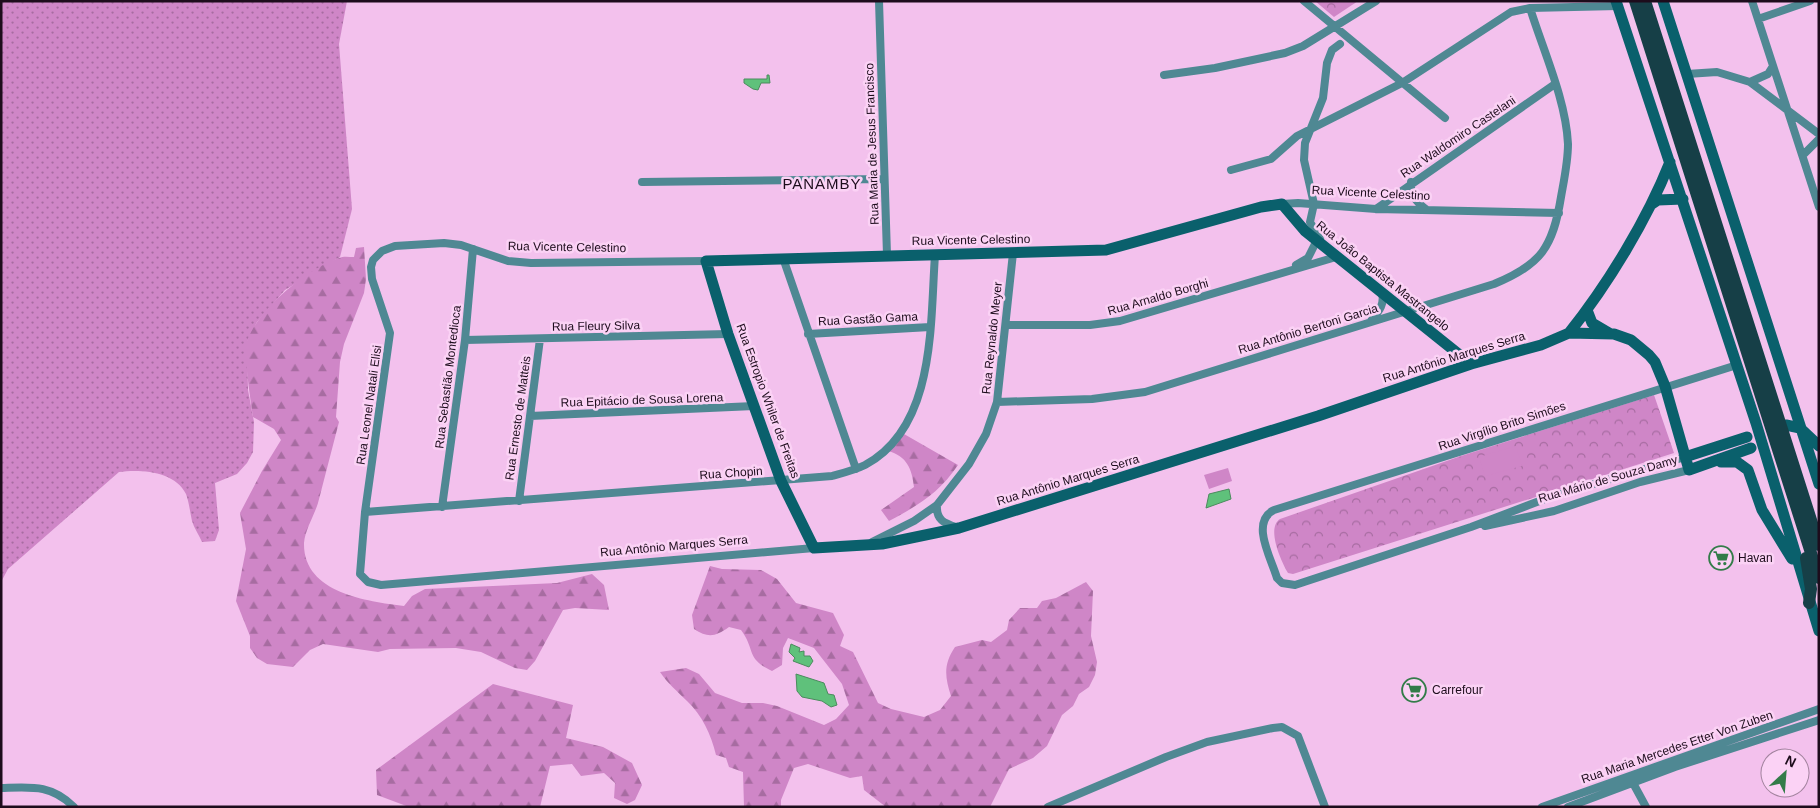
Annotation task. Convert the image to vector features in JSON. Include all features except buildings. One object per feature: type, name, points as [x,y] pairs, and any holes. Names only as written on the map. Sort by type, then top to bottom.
[{"type":"main road","points":[[1635,1],[1819,578]]},
{"type":"main road","points":[[1645,1],[1819,545]]},
{"type":"main road","points":[[1786,476],[1806,556],[1811,589],[1809,603]]},
{"type":"street","name":"Rua Maria de Jesus Francisco","points":[[878,1],[887,255]]},
{"type":"street","points":[[1304,1],[1445,118]]},
{"type":"street","points":[[1164,75],[1215,68],[1285,53],[1303,46],[1376,1]]},
{"type":"street","points":[[1663,1],[1797,432],[1819,484]]},
{"type":"street","points":[[1752,1],[1819,207]]},
{"type":"street","points":[[1758,19],[1810,1]]},
{"type":"street","points":[[1231,170],[1271,159],[1289,142],[1402,83],[1511,12],[1530,8],[1617,4],[1737,364],[1809,603]]},
{"type":"street","name":"Rua Antônio Bertoni Garcia","points":[[997,402],[1092,399],[1145,392],[1494,284],[1520,273],[1552,239],[1558,213],[1568,144],[1555,84],[1530,8]]},
{"type":"street","points":[[1320,242],[1310,222],[1314,204],[1304,160],[1305,143],[1323,98],[1327,63],[1332,50],[1340,44]]},
{"type":"street","points":[[1750,82],[1768,74],[1773,66]]},
{"type":"street","points":[[1687,74],[1717,72],[1750,82],[1819,134]]},
{"type":"street","name":"Rua Waldomiro Castelani","points":[[1376,209],[1412,182],[1555,84]]},
{"type":"street","points":[[1803,155],[1819,139]]},
{"type":"street","points":[[1569,333],[1587,310],[1652,204],[1670,162]]},
{"type":"street","points":[[642,182],[884,179]]},
{"type":"street","points":[[1412,182],[1411,188],[1415,200],[1427,210]]},
{"type":"street","points":[[1652,204],[1658,200],[1683,199]]},
{"type":"street","name":"Rua Vicente Celestino","points":[[382,251],[395,246],[444,243],[461,245],[508,261],[531,263],[706,261],[1106,250],[1260,207],[1282,204],[1314,204],[1376,209],[1558,213]]},
{"type":"street","name":"Rua João Baptista Mastrangelo","points":[[1282,204],[1305,231],[1471,364]]},
{"type":"street","name":"Rua Arnaldo Borghi","points":[[1284,272],[1308,258],[1320,242]]},
{"type":"street","name":"Rua Sebastião Montedioca","points":[[442,507],[465,340],[473,249]]},
{"type":"street","name":"Rua Leonel Natali Elisi","points":[[359,568],[390,333],[372,279],[371,267],[373,260],[382,251]]},
{"type":"street","name":"Rua Reynaldo Meyer","points":[[864,545],[893,532],[937,505],[977,452],[986,434],[997,402],[1013,253]]},
{"type":"street","name":"Rua Chopin","points":[[365,512],[781,481],[832,476],[856,469],[867,464],[886,448],[903,429],[914,411],[923,387],[936,255]]},
{"type":"street","name":"Rua Arnaldo Borghi","points":[[1006,326],[1090,326],[1120,322],[1336,257]]},
{"type":"street","points":[[783,258],[856,469]]},
{"type":"street","name":"Rua Estropio Whiler de Freitas","points":[[706,261],[728,334],[781,481],[814,548]]},
{"type":"street","points":[[1371,321],[1382,307],[1384,300],[1382,293]]},
{"type":"street","points":[[1587,310],[1592,323],[1609,333]]},
{"type":"street","name":"Rua Gastão Gama","points":[[808,334],[930,327]]},
{"type":"street","name":"Rua Antônio Marques Serra","points":[[359,568],[363,578],[381,585],[900,542],[959,528],[1318,416],[1471,364],[1541,344],[1569,333],[1609,333],[1631,340],[1649,355],[1655,362],[1665,386],[1685,457],[1694,468]]},
{"type":"street","name":"Rua Fleury Silva","points":[[465,340],[728,334]]},
{"type":"street","name":"Rua Ernesto de Matteis","points":[[519,501],[540,339]]},
{"type":"street","name":"Rua Virgílio Brito Simões","points":[[1277,578],[1261,528],[1264,518],[1274,510],[1737,364]]},
{"type":"street","name":"Rua Epitácio de Sousa Lorena","points":[[530,416],[754,406]]},
{"type":"street","points":[[1797,432],[1819,446]]},
{"type":"street","name":"Rua Mário de Souza Damy","points":[[1277,578],[1282,583],[1295,585],[1471,527],[1550,497],[1685,457],[1749,442],[1694,468],[1554,511],[1485,526],[1471,527]]},
{"type":"street","points":[[1814,469],[1819,458]]},
{"type":"street","points":[[1694,468],[1731,460],[1743,465],[1748,470],[1762,510],[1794,563],[1819,631]]},
{"type":"street","points":[[1632,473],[1651,480]]},
{"type":"street","points":[[937,505],[939,518],[943,523],[959,528]]},
{"type":"street","name":"Rua Maria Mercedes Etter Von Zuben","points":[[1542,807],[1819,709]]},
{"type":"street","name":"Rua Maria Mercedes Etter Von Zuben","points":[[1568,807],[1819,720]]},
{"type":"street","points":[[1048,807],[1206,742],[1282,727],[1298,736],[1324,807]]},
{"type":"street","points":[[1633,783],[1646,807]]},
{"type":"street","points":[[1,788],[37,787],[51,790],[74,807]]},
{"type":"green space","points":[[1,1],[347,1],[339,44],[352,209],[340,257],[285,290],[257,322],[247,342],[248,390],[254,422],[253,452],[247,463],[237,474],[215,483],[219,530],[215,541],[202,542],[192,521],[186,494],[174,480],[156,473],[119,472],[8,569],[1,582]]},
{"type":"green space","points":[[1315,1],[1358,1],[1334,17]]},
{"type":"green space","points":[[364,247],[366,279],[364,293],[344,344],[340,362],[336,417],[339,422],[318,503],[305,538],[306,560],[314,573],[325,584],[356,597],[404,606],[412,596],[425,589],[557,583],[592,574],[604,585],[609,610],[575,608],[563,610],[535,661],[527,670],[515,668],[481,652],[456,648],[390,649],[378,652],[323,644],[310,650],[293,667],[267,664],[257,658],[250,648],[250,636],[236,601],[246,549],[240,513],[281,440],[274,429],[253,417],[247,366],[247,341],[253,328],[273,303],[299,280],[326,263],[341,257],[354,257],[356,248]]},
{"type":"green space","points":[[1654,395],[1674,453],[1293,574],[1288,573],[1282,561],[1276,545],[1274,530],[1276,523],[1280,519],[1461,456]]},
{"type":"green space","points":[[904,434],[958,465],[951,475],[928,498],[889,521],[881,510],[914,487],[912,474],[907,464],[900,456],[888,451]]},
{"type":"green space","points":[[1516,446],[1522,466],[1485,476],[1479,457]]},
{"type":"green space","points":[[1228,468],[1232,481],[1209,489],[1204,475]]},
{"type":"green space","points":[[710,566],[722,569],[761,570],[777,579],[796,603],[833,613],[844,635],[840,646],[853,652],[878,703],[891,709],[924,717],[940,710],[951,696],[946,671],[948,660],[955,647],[982,640],[991,642],[1007,630],[1009,620],[1020,608],[1037,608],[1042,601],[1056,598],[1086,582],[1093,591],[1091,636],[1097,662],[1095,675],[1089,687],[1079,694],[1073,706],[1062,715],[1047,746],[1033,758],[1009,769],[990,807],[886,807],[864,790],[862,776],[850,778],[808,764],[794,768],[781,800],[781,807],[744,807],[743,772],[729,767],[726,758],[716,755],[709,732],[701,719],[692,706],[669,684],[660,672],[686,668],[699,674],[715,693],[742,703],[763,703],[777,706],[824,725],[836,719],[849,705],[842,684],[814,648],[788,638],[783,648],[782,665],[772,671],[754,658],[746,637],[741,630],[729,627],[720,633],[708,635],[694,629],[692,615]]},
{"type":"green space","points":[[493,684],[573,705],[566,738],[603,747],[632,763],[642,785],[635,800],[627,804],[614,798],[615,783],[604,773],[581,776],[572,764],[550,766],[540,807],[409,807],[377,795],[376,770]]},
{"type":"shaded area","points":[[767,75],[769,75],[770,83],[761,83],[758,90],[744,83],[744,79],[767,79]]},
{"type":"shaded area","points":[[1229,489],[1231,499],[1206,508],[1209,494]]},
{"type":"shaded area","points":[[791,644],[800,648],[799,652],[804,651],[804,656],[810,656],[813,661],[809,667],[793,661],[795,658],[789,652]]},
{"type":"shaded area","points":[[796,674],[824,683],[828,694],[834,695],[837,705],[831,707],[822,701],[802,697],[797,691]]},
{"type":"place","name":"Havan","points":[[1721,558]]},
{"type":"place","name":"Carrefour","points":[[1414,690]]},
{"type":"district","name":"PANAMBY","points":[[822,184]]}]
